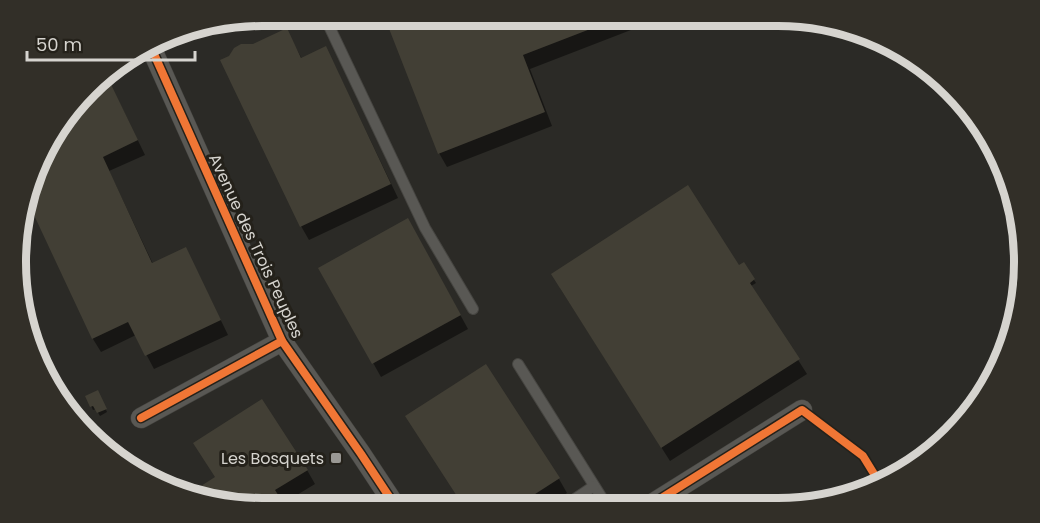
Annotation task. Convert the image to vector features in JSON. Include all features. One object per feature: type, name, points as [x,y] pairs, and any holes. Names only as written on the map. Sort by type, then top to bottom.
[{"type":"street","name":"Avenue des Trois Peuples","points":[[153,52],[282,341],[390,498]]},
{"type":"street","points":[[141,418],[282,341]]},
{"type":"street","points":[[662,498],[802,410]]},
{"type":"lane","points":[[329,26],[425,228],[472,309]]},
{"type":"lane","points":[[518,364],[602,498]]},
{"type":"lane","points":[[576,498],[594,486]]},
{"type":"building","points":[[388,26],[598,26],[523,55],[545,112],[438,154]]},
{"type":"building","points":[[287,28],[301,58],[326,46],[391,184],[300,227],[220,60],[229,56],[234,48],[241,44],[253,44]]},
{"type":"building","points":[[109,81],[138,140],[103,157],[152,263],[186,247],[221,320],[145,356],[128,322],[92,339],[31,210],[43,171],[65,130],[84,106]]},
{"type":"building","points":[[688,185],[739,265],[744,262],[755,279],[750,283],[800,359],[661,448],[551,274]]},
{"type":"building","points":[[408,218],[461,315],[372,364],[318,268]]},
{"type":"building","points":[[486,364],[560,478],[529,498],[458,498],[405,416]]},
{"type":"building","points":[[98,390],[107,409],[97,413],[93,406],[90,407],[85,396]]},
{"type":"building","points":[[262,399],[308,470],[275,490],[280,498],[215,493],[197,488],[215,477],[193,443]]},
{"type":"cycle path","points":[[153,52],[282,341],[390,498]]},
{"type":"cycle path","points":[[141,418],[282,341]]},
{"type":"cycle path","points":[[662,498],[802,410],[863,456],[876,477]]},
{"type":"place","name":"Les Bosquets","points":[[336,458]]}]
